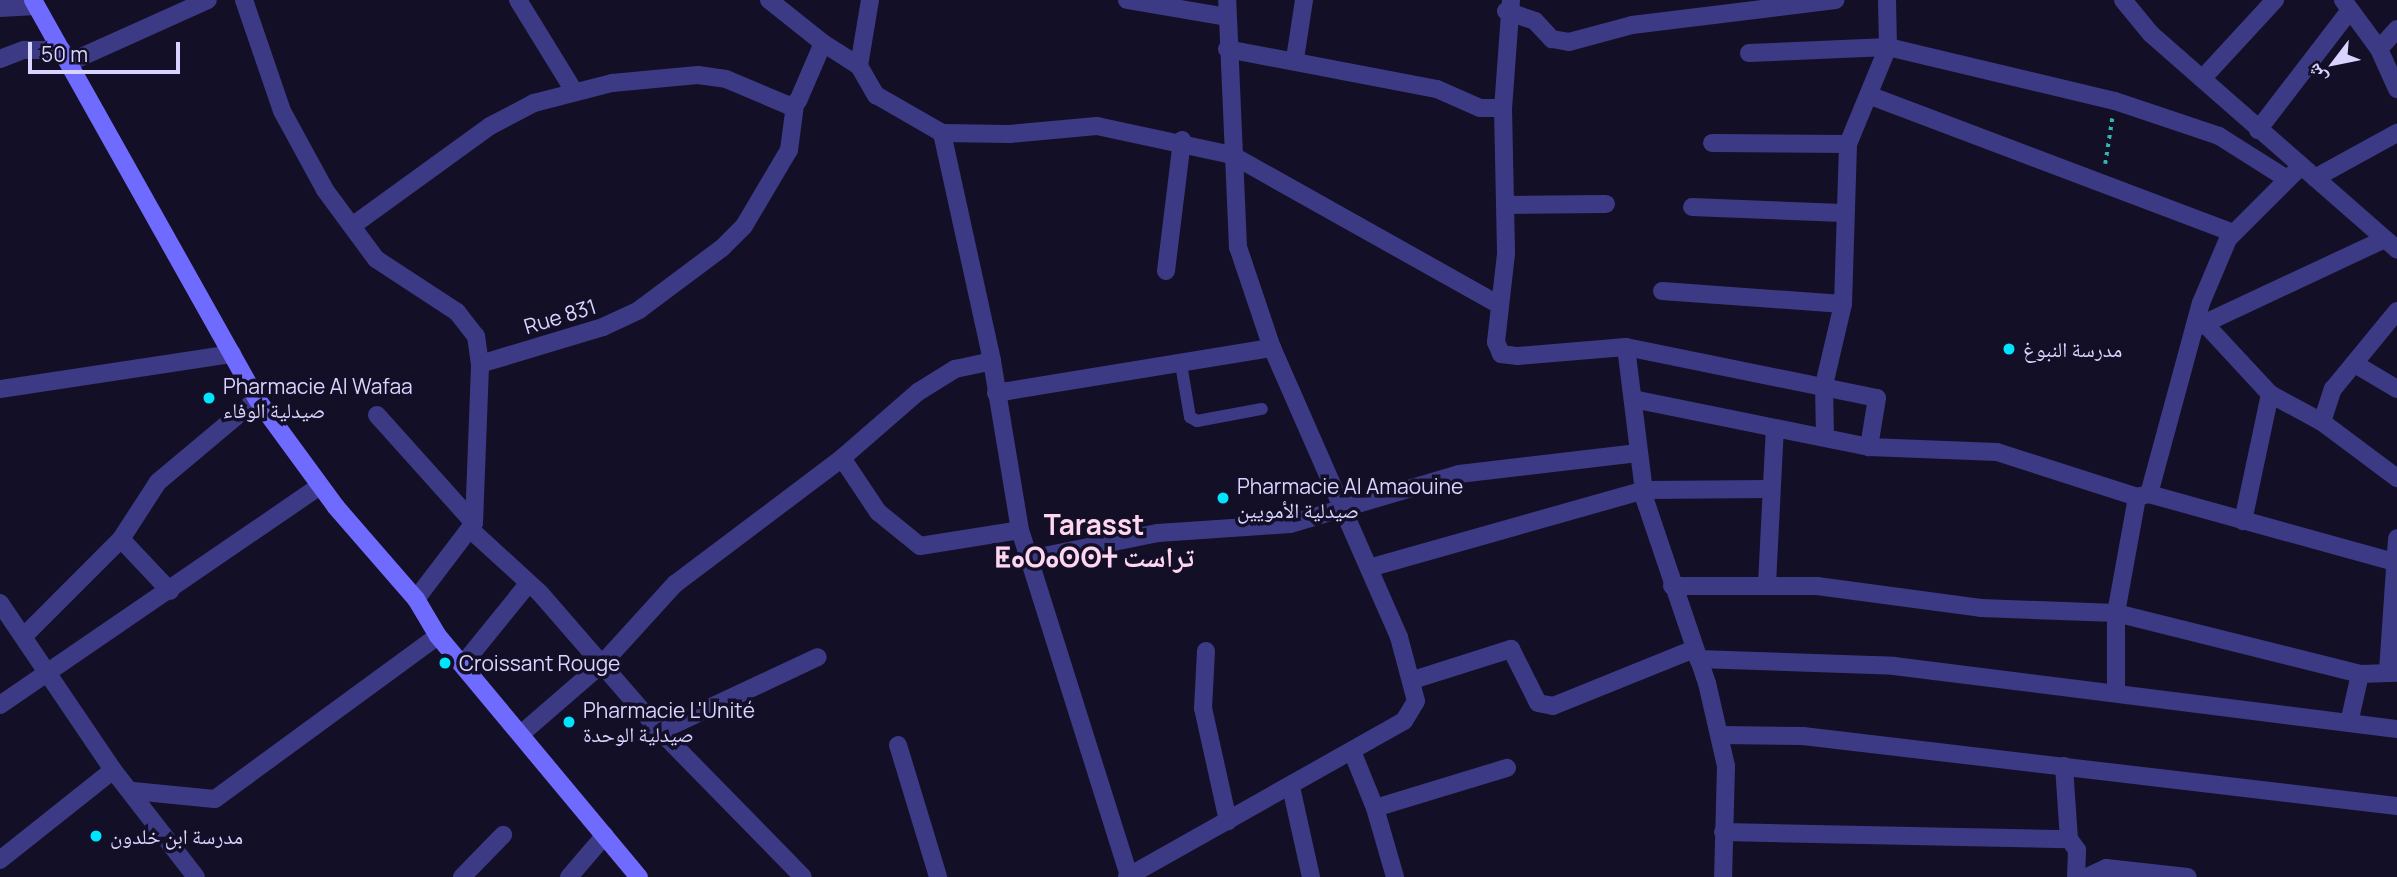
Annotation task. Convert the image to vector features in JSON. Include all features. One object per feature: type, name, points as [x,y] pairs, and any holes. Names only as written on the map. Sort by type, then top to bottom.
[{"type":"street","points":[[0,59],[24,50],[66,56],[208,0]]},
{"type":"street","points":[[244,0],[295,138],[352,226],[376,259],[398,277],[457,312],[476,335],[480,363],[473,527],[416,599]]},
{"type":"street","points":[[519,0],[574,91]]},
{"type":"street","points":[[769,0],[823,43],[859,66],[876,95],[942,133],[1009,134],[1080,125],[1182,140],[1232,155],[1497,304]]},
{"type":"street","points":[[859,66],[870,0]]},
{"type":"street","points":[[942,133],[992,361],[1020,530],[1128,877],[1291,787],[1413,713],[1413,680],[1345,510],[1272,348],[1238,247],[1227,9],[1127,0]]},
{"type":"street","points":[[1295,59],[1304,0]]},
{"type":"street","points":[[1835,0],[1632,25],[1569,42],[1552,39],[1535,21],[1508,6],[1503,108],[1506,254],[1497,304],[1501,354],[1626,347],[1824,385],[1877,398],[1869,447]]},
{"type":"street","points":[[1825,437],[1824,385],[1843,304],[1843,213],[1848,144],[1871,96],[1888,47],[1887,0]]},
{"type":"street","points":[[2123,0],[2202,79],[2258,130],[2294,173]]},
{"type":"street","points":[[2202,79],[2275,0]]},
{"type":"street","points":[[0,8],[35,3],[257,399],[320,486],[416,599],[438,636],[464,663],[639,877]]},
{"type":"street","points":[[2258,130],[2346,5],[2379,49],[2397,89]]},
{"type":"street","points":[[2379,49],[2397,29]]},
{"type":"street","name":"Rue 831","points":[[480,363],[615,322],[639,310],[722,248],[744,226],[789,150],[794,104],[823,43]]},
{"type":"street","points":[[1749,53],[1888,47],[2115,102],[2219,136],[2294,173],[2315,178],[2391,244],[2202,326]]},
{"type":"street","points":[[1227,49],[1295,59],[1437,89],[1480,108],[1503,108]]},
{"type":"street","points":[[352,226],[490,126],[534,103],[574,91],[698,75],[794,104]]},
{"type":"street","points":[[1871,96],[2231,232]]},
{"type":"street","points":[[2315,178],[2397,133]]},
{"type":"street","points":[[1166,271],[1182,140]]},
{"type":"street","points":[[1712,143],[1848,144]]},
{"type":"street","points":[[2116,691],[2116,613],[2143,496],[2202,326],[2231,232],[2294,173]]},
{"type":"street","points":[[1505,205],[1606,204]]},
{"type":"street","points":[[1692,207],[1843,213]]},
{"type":"street","points":[[1662,291],[1843,304]]},
{"type":"street","points":[[2322,422],[2333,389],[2397,311]]},
{"type":"street","points":[[2202,326],[2270,394],[2322,422],[2397,478]]},
{"type":"street","points":[[1626,347],[1645,490],[1672,586],[1720,734],[1727,792],[1723,832],[1723,877]]},
{"type":"street","points":[[996,393],[1272,348]]},
{"type":"street","points":[[0,389],[232,354]]},
{"type":"street","points":[[521,734],[603,663],[675,584],[842,458],[927,386],[955,369],[992,361]]},
{"type":"street","points":[[2355,364],[2397,389]]},
{"type":"street","points":[[2243,521],[2270,394]]},
{"type":"street","points":[[24,636],[121,539],[158,482],[257,399]]},
{"type":"street","points":[[1633,399],[1869,447],[1997,452],[2143,496],[2394,563]]},
{"type":"street","points":[[377,415],[473,527],[603,663],[660,731],[803,877]]},
{"type":"street","points":[[1767,584],[1769,489],[1774,428]]},
{"type":"street","points":[[1029,559],[1158,534],[1290,524],[1460,474],[1638,453]]},
{"type":"street","points":[[842,458],[878,512],[920,546],[1020,530]]},
{"type":"street","points":[[0,705],[51,673],[320,486]]},
{"type":"street","points":[[1369,568],[1645,490],[1769,489]]},
{"type":"street","points":[[1672,586],[1767,584],[1869,589],[1981,608],[2116,613],[2360,674],[2393,672],[2394,563],[2397,538]]},
{"type":"street","points":[[121,539],[170,591]]},
{"type":"street","points":[[464,663],[528,584]]},
{"type":"street","points":[[0,603],[51,673],[113,770],[133,792],[196,877]]},
{"type":"street","points":[[133,792],[215,799],[438,636]]},
{"type":"street","points":[[1413,680],[1511,649],[1538,703],[1553,706],[1696,654],[1894,666],[2116,691],[2397,729]]},
{"type":"street","points":[[1206,651],[1203,708],[1228,821]]},
{"type":"street","points":[[660,731],[817,657]]},
{"type":"street","points":[[2349,723],[2360,674]]},
{"type":"street","points":[[1720,734],[1766,732],[2397,806]]},
{"type":"street","points":[[898,745],[939,877]]},
{"type":"street","points":[[1352,751],[1375,808],[1395,877]]},
{"type":"street","points":[[2064,766],[2070,839],[2077,850],[2076,877]]},
{"type":"street","points":[[1375,808],[1507,768]]},
{"type":"street","points":[[0,860],[113,770]]},
{"type":"street","points":[[1291,787],[1311,877]]},
{"type":"street","points":[[1723,832],[2070,839]]},
{"type":"street","points":[[461,877],[503,835]]},
{"type":"street","points":[[569,877],[605,835]]},
{"type":"street","points":[[2087,877],[2106,868],[2188,877]]},
{"type":"lane","points":[[1181,364],[1190,417],[1197,421],[1262,409]]},
{"type":"path","points":[[2101,183],[2115,102]]},
{"type":"place","name":"مدرسة النبوغ","points":[[2009,349]]},
{"type":"place","name":"Pharmacie Al Wafaa صيدلية الوفاء","points":[[209,398]]},
{"type":"place","name":"Pharmacie Al Amaouine صيدلية الأمويين","points":[[1223,498]]},
{"type":"place","name":"Croissant Rouge","points":[[445,663]]},
{"type":"place","name":"Pharmacie L'Unité صيدلية الوحدة","points":[[569,722]]},
{"type":"place","name":"مدرسة ابن خلدون","points":[[96,836]]},
{"type":"district","name":"Tarasst ⵟⴰⵔⴰⵙⵙⵜ تراست","points":[[1094,540]]}]
